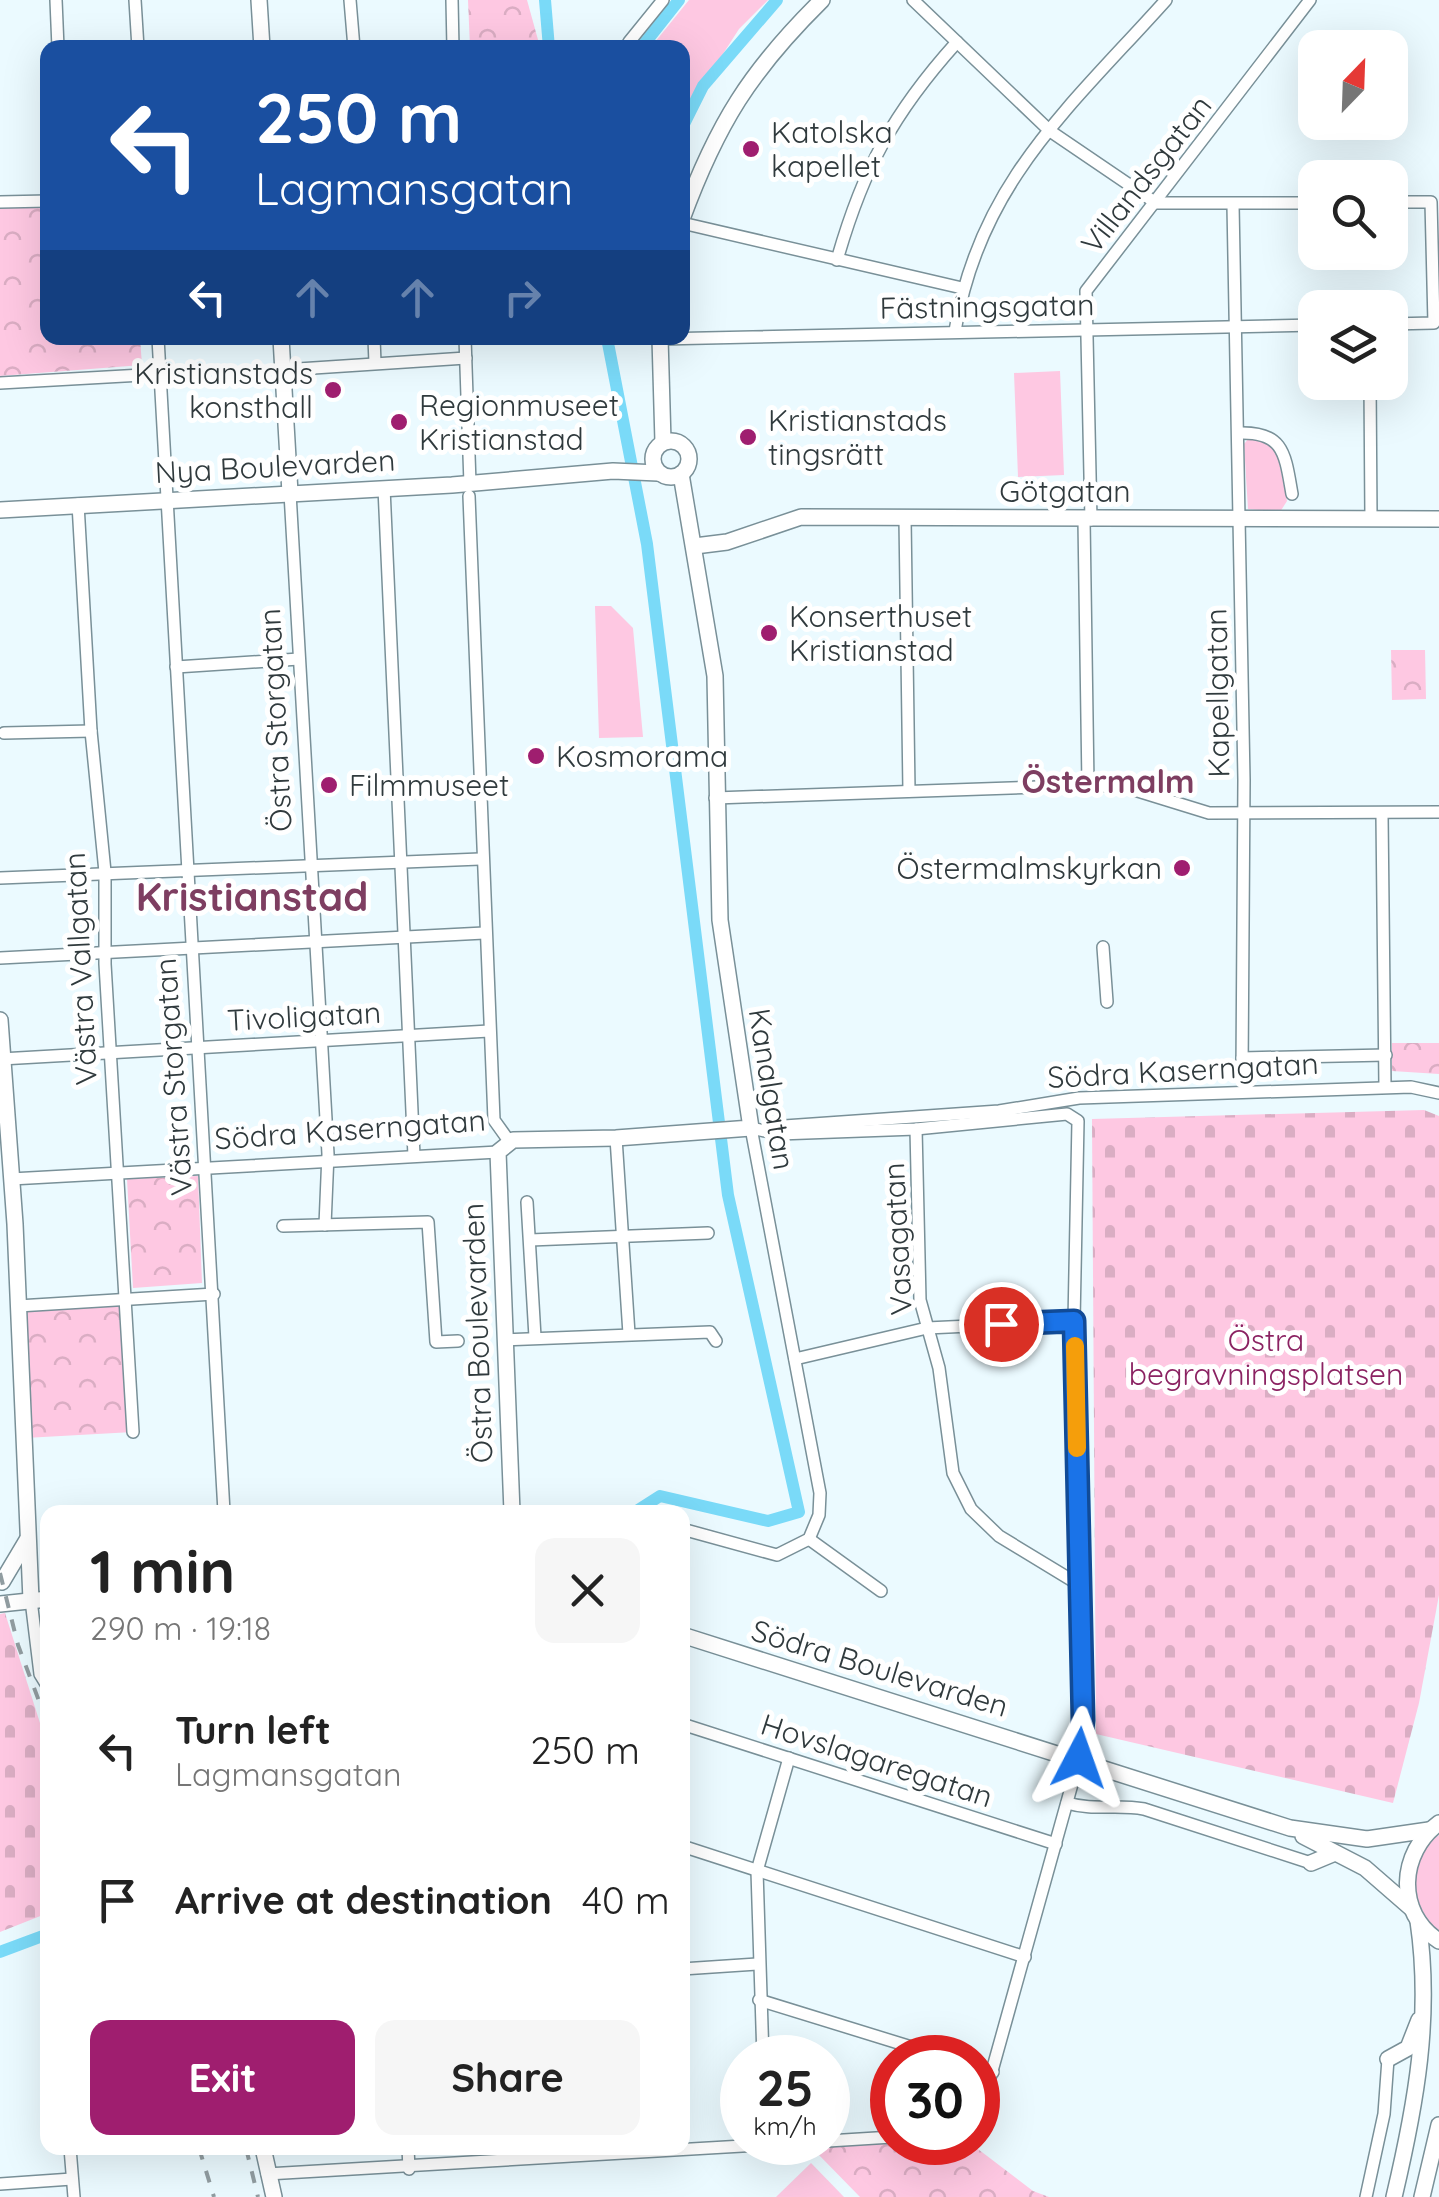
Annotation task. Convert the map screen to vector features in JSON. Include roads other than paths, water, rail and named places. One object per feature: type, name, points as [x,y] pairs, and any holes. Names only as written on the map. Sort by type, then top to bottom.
[{"type":"street","points":[[56,0],[58,40]]},
{"type":"street","points":[[135,0],[138,40]]},
{"type":"street","points":[[260,0],[262,40]]},
{"type":"street","points":[[350,0],[353,40]]},
{"type":"street","points":[[452,0],[454,40]]},
{"type":"street","points":[[631,40],[663,0]]},
{"type":"street","points":[[690,202],[728,111],[769,56],[822,0]]},
{"type":"street","points":[[913,0],[1050,131],[1156,203],[1298,203]]},
{"type":"street","points":[[955,330],[962,288],[993,208],[1050,131],[1166,0]]},
{"type":"street","name":"Villandsgatan","points":[[1088,785],[1086,291],[1310,0]]},
{"type":"street","points":[[838,260],[867,166],[890,125],[957,42]]},
{"type":"street","points":[[0,202],[40,201]]},
{"type":"street","points":[[1408,202],[1430,202],[1434,323],[1408,324]]},
{"type":"street","name":"Kapellgatan","points":[[1233,205],[1240,517],[1242,1064],[1386,1054]]},
{"type":"street","points":[[690,223],[962,288]]},
{"type":"street","name":"Fästningsgatan","points":[[690,337],[1298,325]]},
{"type":"street","name":"Västra Storgatan","points":[[158,345],[208,1166],[224,1505]]},
{"type":"street","name":"Östra Storgatan","points":[[282,345],[328,1160],[324,1225]]},
{"type":"street","points":[[374,345],[375,362]]},
{"type":"street","name":"Östra Boulevarden","points":[[465,345],[480,859],[494,1120],[503,1146],[504,1340],[512,1505]]},
{"type":"street","points":[[660,345],[660,462]]},
{"type":"street","points":[[284,370],[466,358]]},
{"type":"street","points":[[0,383],[160,374]]},
{"type":"street","points":[[1370,400],[1371,518]]},
{"type":"street","points":[[1238,433],[1270,435],[1278,442],[1292,494]]},
{"type":"street","name":"Nya Boulevarden","points":[[0,510],[384,488],[470,490],[660,462]]},
{"type":"street","name":"Kanalgatan","points":[[660,462],[687,506],[715,676],[714,798],[720,920],[778,1286],[796,1359],[820,1493],[819,1515],[809,1540]]},
{"type":"street","points":[[384,488],[414,1156]]},
{"type":"street","name":"Västra Vallgatan","points":[[78,504],[90,731],[105,872],[109,1052],[132,1432]]},
{"type":"street","name":"Götgatan","points":[[696,546],[727,542],[790,518],[1439,518]]},
{"type":"street","points":[[905,518],[909,790]]},
{"type":"street","points":[[176,667],[299,659]]},
{"type":"street","points":[[4,733],[90,731]]},
{"type":"street","points":[[714,798],[1088,785],[1128,788],[1209,813],[1439,812]]},
{"type":"street","points":[[1382,814],[1385,1087]]},
{"type":"street","points":[[0,878],[480,859]]},
{"type":"street","points":[[0,958],[484,933]]},
{"type":"street","points":[[1103,947],[1107,1002]]},
{"type":"street","points":[[0,1020],[30,1581],[40,1608],[40,1674]]},
{"type":"street","name":"Tivoligatan","points":[[1,1059],[489,1031]]},
{"type":"street","name":"Södra Kaserngatan","points":[[11,1178],[414,1156],[503,1146],[999,1111],[1078,1098],[1385,1087],[1439,1092]]},
{"type":"street","name":"Södra Kaserngatan","points":[[751,1128],[779,1134],[916,1129],[1067,1114],[1078,1120],[1074,1321]]},
{"type":"street","name":"Vasagatan","points":[[916,1129],[920,1300],[939,1368],[953,1473],[971,1509],[999,1536],[1078,1584]]},
{"type":"street","points":[[616,1138],[629,1334]]},
{"type":"street","points":[[527,1202],[535,1337]]},
{"type":"street","points":[[283,1226],[428,1222],[436,1342],[458,1342]]},
{"type":"street","points":[[530,1240],[708,1234]]},
{"type":"street","points":[[18,1306],[214,1294]]},
{"type":"street","points":[[796,1359],[927,1328],[1074,1321],[1083,1720],[1079,1758],[1000,2046]]},
{"type":"street","points":[[504,1340],[710,1332],[716,1341]]},
{"type":"street","points":[[690,1530],[778,1555],[809,1540],[881,1591]]},
{"type":"street","points":[[1,1582],[28,1536]]},
{"type":"street","points":[[1,1582],[40,1582]]},
{"type":"street","points":[[0,1604],[40,1608]]},
{"type":"street","name":"Södra Boulevarden","points":[[690,1637],[1290,1828],[1367,1839],[1436,1824]]},
{"type":"street","name":"Hovslagaregatan","points":[[690,1727],[1056,1844]]},
{"type":"street","points":[[761,2035],[757,1871],[789,1758]]},
{"type":"street","points":[[1067,1803],[1100,1810],[1121,1805],[1144,1809],[1311,1863],[1334,1853]]},
{"type":"street","points":[[1394,2197],[1424,2045],[1425,1997],[1408,1866],[1436,1824]]},
{"type":"street","name":"Södra Boulevarden","points":[[1290,1828],[1365,1868],[1439,1941]]},
{"type":"street","points":[[690,1849],[1024,1957]]},
{"type":"street","points":[[690,1968],[757,1964]]},
{"type":"street","points":[[1366,2197],[1384,2114],[1388,2060],[1408,2048],[1425,1997]]},
{"type":"street","points":[[758,2000],[872,2035]]},
{"type":"street","points":[[1422,2197],[1439,2125]]},
{"type":"street","points":[[690,2148],[720,2147]]},
{"type":"street","points":[[70,2155],[74,2197]]},
{"type":"street","points":[[264,2155],[274,2197]]},
{"type":"street","points":[[409,2155],[410,2169]]},
{"type":"street","points":[[267,2174],[410,2169],[535,2155]]},
{"type":"street","points":[[0,2184],[72,2179]]},
{"type":"waterway","points":[[545,0],[548,40]]},
{"type":"waterway","points":[[647,40],[679,0]]},
{"type":"waterway","points":[[690,112],[703,86],[777,0]]},
{"type":"waterway","points":[[608,345],[647,544],[728,1195],[799,1512],[768,1521],[660,1496],[646,1505]]},
{"type":"waterway","points":[[0,1952],[40,1937]]},
{"type":"railway","points":[[0,1573],[18,1645],[40,1704]]},
{"type":"railway","points":[[201,2155],[214,2197]]},
{"type":"railway","points":[[248,2155],[258,2197]]},
{"type":"place","name":"Katolska kapellet","points":[[751,149]]},
{"type":"place","name":"Kristianstads konsthall","points":[[333,390]]},
{"type":"place","name":"Regionmuseet Kristianstad","points":[[399,422]]},
{"type":"place","name":"Kristianstads tingsrätt","points":[[748,437]]},
{"type":"place","name":"Konserthuset Kristianstad","points":[[769,633]]},
{"type":"place","name":"Kosmorama","points":[[536,756]]},
{"type":"place","name":"Filmmuseet","points":[[329,785]]},
{"type":"place","name":"Östermalmskyrkan","points":[[1182,868]]},
{"type":"district","name":"Östermalm","points":[[1108,781]]},
{"type":"district","name":"Kristianstad","points":[[252,896]]},
{"type":"park label","name":"Östra begravningsplatsen","points":[[1266,1357]]}]
